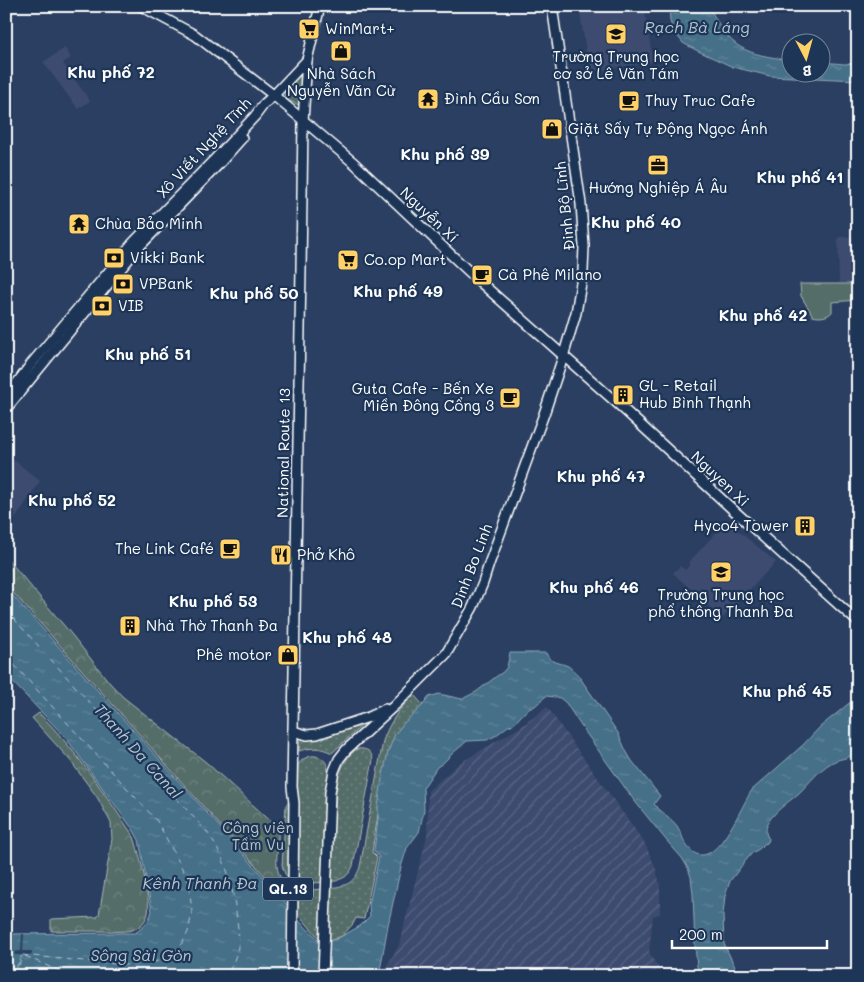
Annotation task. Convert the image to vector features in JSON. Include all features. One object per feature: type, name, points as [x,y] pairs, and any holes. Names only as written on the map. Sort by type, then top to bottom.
[{"type":"main road","name":"Nguyễn Xí","points":[[140,6],[195,35],[303,120],[354,163],[479,282],[563,357]]},
{"type":"main road","name":"Xô Viết Nghệ Tĩnh","points":[[24,381],[137,249],[218,165],[268,108],[274,96],[306,60],[320,6]]},
{"type":"main road","name":"Đinh Bộ Lĩnh","points":[[293,731],[307,736],[317,734],[369,718],[395,705],[446,654],[473,607],[483,583],[544,414],[563,357],[577,305],[583,271],[584,246],[581,204],[552,6]]},
{"type":"main road","name":"QL.13","points":[[303,120],[306,60]]},
{"type":"main road","name":"National Route 13","points":[[292,803],[303,120]]},
{"type":"main road","name":"Nguyen Xi","points":[[563,357],[618,404],[858,622]]},
{"type":"main road","points":[[6,398],[24,381]]},
{"type":"main road","points":[[6,409],[24,381]]},
{"type":"main road","points":[[323,976],[330,785],[339,759],[350,745],[395,705]]},
{"type":"main road","name":"QL.13","points":[[287,976],[292,803]]},
{"type":"main road","name":"QL.13","points":[[292,803],[292,976]]},
{"type":"shaded area","name":"Trường Trung học cơ sở Lê Văn Tám","points":[[579,6],[644,6],[653,62],[589,72]]},
{"type":"shaded area","points":[[65,48],[71,58],[63,63],[90,101],[78,109],[43,62]]},
{"type":"shaded area","points":[[838,237],[858,237],[858,283],[839,283]]},
{"type":"shaded area","points":[[14,460],[40,481],[6,533],[6,471]]},
{"type":"shaded area","name":"Trường Trung học phổ thông Thanh Đa","points":[[729,523],[776,562],[722,619],[673,573],[680,566],[685,570],[690,565],[690,561],[724,524]]},
{"type":"shaded area","points":[[547,707],[644,842],[655,866],[660,884],[660,914],[653,916],[649,952],[663,976],[381,976],[399,945],[427,836],[428,791],[458,764],[522,726]]},
{"type":"green space","points":[[302,72],[299,105],[289,101],[284,95],[288,87]]},
{"type":"green space","points":[[800,284],[858,284],[858,300],[832,302],[832,312],[830,314],[823,317],[813,316],[801,296]]},
{"type":"green space","name":"Công viên Tầm Vu","points":[[6,557],[123,697],[207,763],[276,826],[278,830],[277,866],[280,876],[288,886],[288,902],[6,585]]},
{"type":"green space","points":[[414,695],[423,705],[399,729],[388,752],[372,852],[377,857],[364,919],[356,918],[342,936],[332,940],[318,937],[288,902],[288,886],[299,890],[332,888],[349,883],[356,876],[360,867],[383,741],[396,716]]},
{"type":"green space","points":[[39,713],[78,757],[134,837],[148,897],[147,917],[137,928],[129,931],[51,931],[51,919],[97,917],[99,915],[112,839],[111,823],[97,797],[69,759],[32,718]]},
{"type":"green space","points":[[368,720],[332,753],[316,748],[299,751],[300,738],[324,736]]},
{"type":"green space","points":[[357,749],[368,751],[373,760],[353,866],[345,877],[336,881],[303,884],[293,881],[285,874],[282,865],[286,806],[287,803],[297,802],[298,765],[310,756],[319,757],[325,761],[328,776],[326,818],[334,818],[339,775],[348,757]]},
{"type":"water","name":"Rạch Bà Láng","points":[[669,6],[709,6],[724,32],[732,41],[750,52],[782,58],[782,77],[770,76],[733,67],[696,50],[683,43],[673,30]]},
{"type":"water","name":"Rạch Bà Láng","points":[[832,63],[858,63],[858,80],[832,79]]},
{"type":"water","points":[[6,588],[225,833],[301,923],[318,939],[335,940],[360,926],[370,916],[369,905],[379,857],[374,851],[378,807],[388,752],[395,734],[429,697],[439,694],[462,699],[476,692],[503,672],[507,667],[510,653],[546,653],[552,660],[568,666],[578,675],[618,733],[632,761],[660,796],[654,804],[677,826],[690,849],[702,855],[711,852],[720,844],[752,790],[803,745],[820,727],[858,696],[858,749],[851,756],[835,761],[822,769],[769,820],[766,833],[769,839],[768,842],[752,853],[730,881],[725,896],[723,915],[724,944],[735,967],[735,976],[698,976],[693,894],[688,868],[682,858],[633,799],[566,703],[560,698],[546,696],[535,706],[527,710],[513,725],[508,726],[495,736],[487,740],[467,741],[437,767],[423,788],[424,810],[419,832],[407,848],[401,867],[379,976],[6,976],[6,934],[135,933],[146,924],[152,911],[139,840],[134,831],[66,738],[6,675]]},
{"type":"pier","points":[[287,901],[296,912],[295,976],[286,976]]},
{"type":"pier","points":[[22,934],[24,934],[23,951],[32,951],[32,955],[15,955],[14,952],[21,951]]},
{"type":"ferry route","points":[[6,610],[207,832],[223,861],[230,879],[238,929],[239,943],[237,951],[226,976]]},
{"type":"ferry route","points":[[6,656],[157,821],[189,883],[192,912],[188,932],[182,944],[168,958],[148,964],[126,965],[22,955]]},
{"type":"ferry route","points":[[9,976],[14,972],[22,956]]},
{"type":"ferry route","points":[[25,956],[70,976]]},
{"type":"ferry route","points":[[17,976],[21,958]]},
{"type":"place","name":"WinMart+","points":[[309,29]]},
{"type":"place","name":"Trường Trung học cơ sở Lê Văn Tám","points":[[616,34]]},
{"type":"place","name":"Nhà Sách Nguyễn Văn Cừ","points":[[341,51]]},
{"type":"place","name":"Đình Cầu Sơn","points":[[428,99]]},
{"type":"place","name":"Thuy Truc Cafe","points":[[629,101]]},
{"type":"place","name":"Giặt Sấy Tự Động Ngọc Ánh","points":[[552,129]]},
{"type":"place","name":"Hướng Nghiệp Á Âu","points":[[658,165]]},
{"type":"place","name":"Chùa Bảo Minh","points":[[79,224]]},
{"type":"place","name":"Vikki Bank","points":[[114,258]]},
{"type":"place","name":"Co.op Mart","points":[[348,260]]},
{"type":"place","name":"Cà Phê Milano","points":[[482,275]]},
{"type":"place","name":"VPBank","points":[[123,284]]},
{"type":"place","name":"VIB","points":[[102,306]]},
{"type":"place","name":"GL - Retail Hub Bình Thạnh","points":[[623,395]]},
{"type":"place","name":"Guta Cafe - Bến Xe Miền Đông Cổng 3","points":[[510,398]]},
{"type":"place","name":"Hyco4 Tower","points":[[805,526]]},
{"type":"place","name":"The Link Café","points":[[230,549]]},
{"type":"place","name":"Phở Khô","points":[[281,555]]},
{"type":"place","name":"Trường Trung học phổ thông Thanh Đa","points":[[721,572]]},
{"type":"place","name":"Nhà Thờ Thanh Đa","points":[[130,626]]},
{"type":"place","name":"Phê motor","points":[[288,655]]},
{"type":"district","name":"Khu phố 72","points":[[111,72]]},
{"type":"district","name":"Khu phố 39","points":[[445,154]]},
{"type":"district","name":"Khu phố 41","points":[[800,177]]},
{"type":"district","name":"Khu phố 40","points":[[636,222]]},
{"type":"district","name":"Khu phố 49","points":[[398,291]]},
{"type":"district","name":"Khu phố 50","points":[[254,293]]},
{"type":"district","name":"Khu phố 42","points":[[763,315]]},
{"type":"district","name":"Khu phố 51","points":[[148,354]]},
{"type":"district","name":"Khu phố 47","points":[[601,476]]},
{"type":"district","name":"Khu phố 52","points":[[72,500]]},
{"type":"district","name":"Khu phố 46","points":[[594,587]]},
{"type":"district","name":"Khu phố 53","points":[[213,601]]},
{"type":"district","name":"Khu phố 48","points":[[347,637]]},
{"type":"district","name":"Khu phố 45","points":[[787,691]]},
{"type":"water label","name":"Thanh Da Canal","points":[[138,751]]},
{"type":"water label","name":"Kênh Thanh Đa","points":[[200,883]]},
{"type":"water label","name":"Sông Sài Gòn","points":[[141,955]]}]
